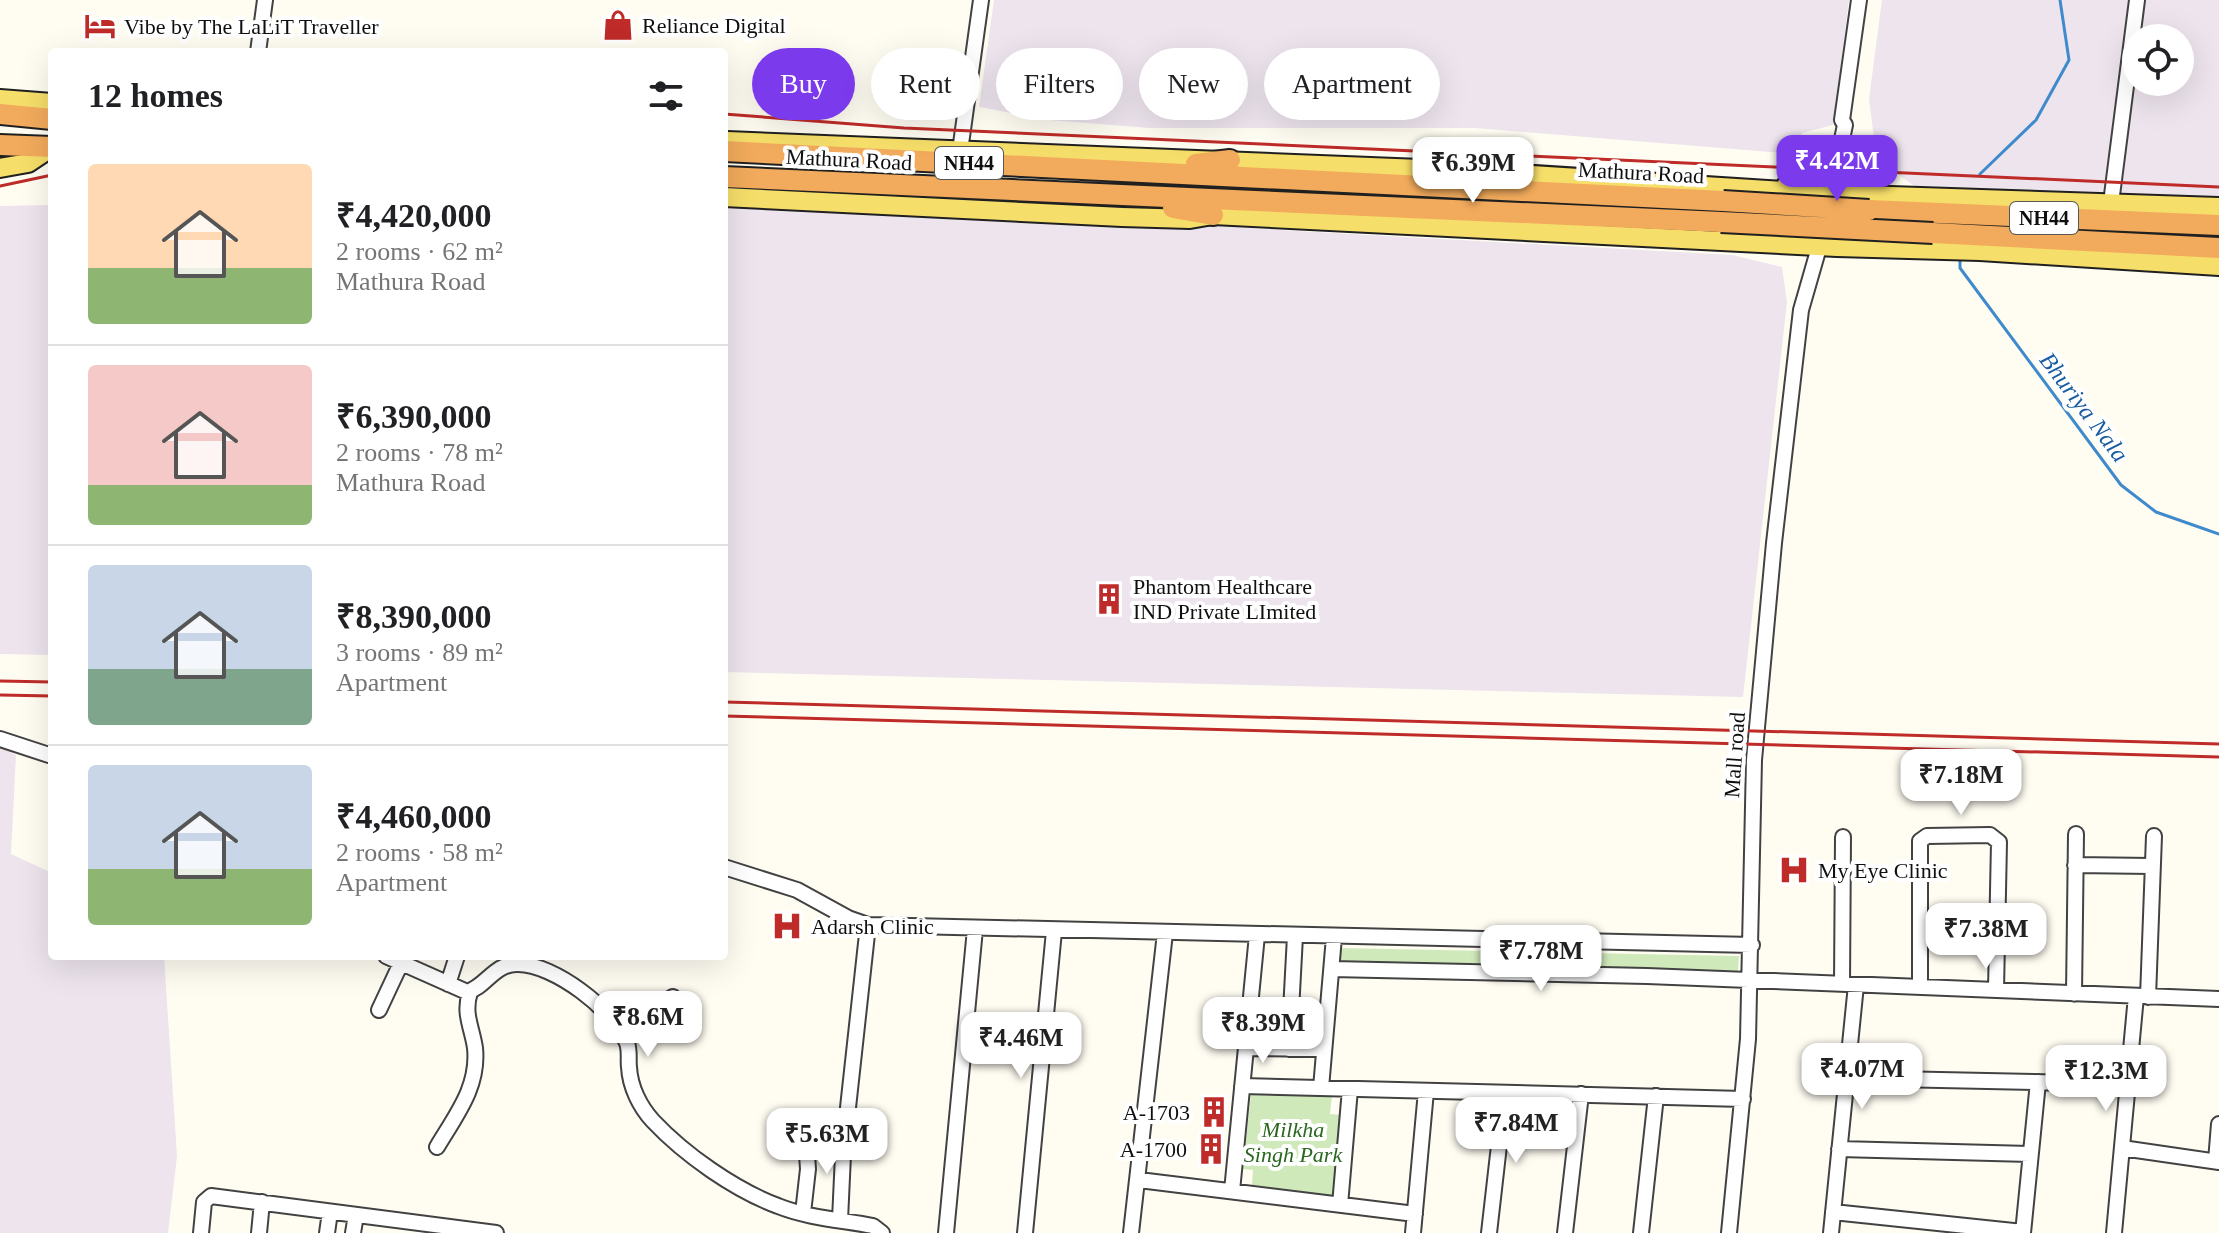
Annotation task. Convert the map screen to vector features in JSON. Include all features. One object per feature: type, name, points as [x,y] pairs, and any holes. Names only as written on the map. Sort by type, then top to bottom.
[{"type":"highway","points":[[0,114],[48,119]]},
{"type":"highway","points":[[0,145],[48,147]]},
{"type":"highway","name":"Mathura Road","points":[[728,151],[2219,225]]},
{"type":"highway","points":[[1145,171],[1230,160]]},
{"type":"highway","name":"Mathura Road","points":[[728,177],[1118,195],[1213,207],[2219,248]]},
{"type":"main road","points":[[0,99],[48,103]]},
{"type":"main road","points":[[728,141],[1230,160],[1824,194],[2219,207]]},
{"type":"main road","points":[[28,163],[48,150]]},
{"type":"main road","points":[[0,168],[28,163],[48,165]]},
{"type":"main road","points":[[1649,183],[1682,178],[1806,184],[1831,167],[1837,178],[1847,185],[1876,195]]},
{"type":"main road","points":[[1731,188],[1749,199],[1756,217],[1753,228],[1731,240]]},
{"type":"main road","points":[[1867,248],[1848,234],[1846,222],[1856,203],[1876,195]]},
{"type":"main road","points":[[728,197],[1190,219],[1213,207],[1814,248]]},
{"type":"main road","points":[[1571,232],[1654,244],[1980,251],[2219,266]]},
{"type":"street","points":[[259,48],[265,0]]},
{"type":"street","points":[[960,151],[981,0]]},
{"type":"street","name":"Mall road","points":[[1729,1233],[1751,980],[1749,907],[1754,760],[1783,446],[1808,281],[1842,120],[1859,0]]},
{"type":"street","points":[[2111,203],[2137,0]]},
{"type":"street","points":[[0,739],[48,755]]},
{"type":"street","points":[[2074,994],[2076,834]]},
{"type":"street","points":[[1920,987],[1920,839],[1990,835],[1999,842],[1996,990]]},
{"type":"street","points":[[2114,1233],[2128,1084],[2142,996],[2154,836]]},
{"type":"street","points":[[1831,1233],[1846,1078],[1849,984],[1843,837]]},
{"type":"street","points":[[2075,865],[2152,866]]},
{"type":"street","points":[[728,868],[797,890],[848,918],[868,925],[1752,945]]},
{"type":"street","points":[[845,1135],[868,925]]},
{"type":"street","points":[[946,1233],[975,929]]},
{"type":"street","points":[[1025,1233],[1054,931]]},
{"type":"street","points":[[1131,1233],[1165,933]]},
{"type":"street","points":[[1232,1191],[1257,935]]},
{"type":"street","points":[[1289,1049],[1295,936]]},
{"type":"street","points":[[1321,1088],[1334,937]]},
{"type":"street","points":[[448,984],[456,960]]},
{"type":"street","points":[[379,1010],[409,962],[448,984],[470,992]]},
{"type":"street","points":[[437,1147],[472,1086],[474,1045],[465,1010],[470,992],[496,970],[516,963],[575,988],[613,1018],[627,1044],[635,1093],[651,1120],[686,1149],[756,1196],[803,1213],[873,1226],[882,1233]]},
{"type":"street","points":[[1332,969],[1751,980],[2219,999]]},
{"type":"street","points":[[613,1018],[664,1006],[673,997]]},
{"type":"street","points":[[1246,1048],[1324,1049]]},
{"type":"street","points":[[1846,1078],[2128,1084]]},
{"type":"street","points":[[1833,1212],[2023,1233],[2038,1082]]},
{"type":"street","points":[[1242,1086],[1743,1099]]},
{"type":"street","points":[[1340,1205],[1350,1089]]},
{"type":"street","points":[[1413,1233],[1426,1091]]},
{"type":"street","points":[[1489,1233],[1505,1093]]},
{"type":"street","points":[[1565,1233],[1581,1094]]},
{"type":"street","points":[[1641,1233],[1656,1096]]},
{"type":"street","points":[[2122,1148],[2218,1161],[2219,1124]]},
{"type":"street","points":[[803,1213],[808,1169],[806,1140]]},
{"type":"street","points":[[1839,1149],[2030,1154]]},
{"type":"street","points":[[840,1220],[843,1155]]},
{"type":"street","points":[[1139,1180],[1415,1214]]},
{"type":"street","points":[[201,1233],[208,1197],[496,1233]]},
{"type":"street","points":[[259,1233],[262,1202]]},
{"type":"street","points":[[327,1233],[330,1212]]},
{"type":"street","points":[[353,1233],[356,1215]]},
{"type":"shaded area","points":[[994,0],[1849,0],[1833,125],[1802,133],[1796,154],[1475,128],[1149,128],[1049,120],[1123,120],[1123,48],[996,48],[996,110],[980,107]]},
{"type":"shaded area","points":[[1882,0],[2219,0],[2219,211],[1928,196],[1892,170],[1874,138],[1869,99]]},
{"type":"shaded area","points":[[728,190],[1279,230],[1732,255],[1782,267],[1787,302],[1743,697],[728,672]]},
{"type":"shaded area","points":[[48,205],[48,655],[0,654],[0,206]]},
{"type":"shaded area","points":[[0,747],[16,755],[11,854],[48,871],[48,960],[164,960],[177,1156],[168,1233],[0,1233]]},
{"type":"green space","points":[[1340,948],[1739,956],[1738,971],[1339,961]]},
{"type":"green space","name":"Milkha Singh Park","points":[[1251,1094],[1332,1095],[1330,1114],[1343,1115],[1334,1196],[1252,1185],[1253,1170],[1243,1169]]},
{"type":"waterway","points":[[1980,174],[2036,120],[2069,60],[2060,0]]},
{"type":"waterway","name":"Bhuriya Nala","points":[[1960,258],[1960,268],[2121,485],[2156,512],[2219,534]]},
{"type":"railway","points":[[728,114],[904,128],[2219,187]]},
{"type":"railway","points":[[0,186],[48,176]]},
{"type":"railway","points":[[0,681],[48,682]]},
{"type":"railway","points":[[0,695],[48,696]]},
{"type":"railway","points":[[728,702],[2219,744]]},
{"type":"railway","points":[[728,716],[2219,757]]},
{"type":"place","name":"Reliance Digital","points":[[618,25]]},
{"type":"place","name":"Vibe by The LaLiT Traveller","points":[[100,26]]},
{"type":"place","name":"Phantom Healthcare IND Private LImited","points":[[1109,599]]},
{"type":"place","name":"My Eye Clinic","points":[[1794,870]]},
{"type":"place","name":"Adarsh Clinic","points":[[787,926]]},
{"type":"place","name":"A-1703","points":[[1214,1112]]},
{"type":"place","name":"A-1700","points":[[1211,1149]]}]
